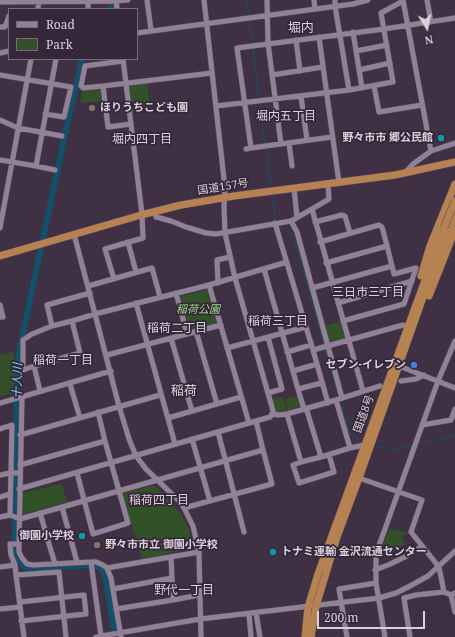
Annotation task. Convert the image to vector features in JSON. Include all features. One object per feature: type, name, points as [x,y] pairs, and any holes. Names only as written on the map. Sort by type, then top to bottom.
[{"type":"highway","name":"国道157号","points":[[0,256],[155,211],[225,198],[339,183],[455,162]]},
{"type":"highway","points":[[408,325],[421,276],[455,184]]},
{"type":"highway","name":"国道8号","points":[[311,637],[316,606],[335,542],[449,229],[455,201]]},
{"type":"highway","name":"国道8号","points":[[304,637],[308,606],[364,444],[408,325],[455,216]]},
{"type":"street","points":[[0,2],[128,0]]},
{"type":"street","points":[[148,0],[151,30]]},
{"type":"street","points":[[204,0],[225,188],[224,233],[268,394],[272,414]]},
{"type":"street","points":[[267,0],[268,43],[281,144]]},
{"type":"street","points":[[314,0],[315,9]]},
{"type":"street","points":[[335,0],[349,90]]},
{"type":"street","points":[[138,33],[353,4],[368,0]]},
{"type":"street","points":[[216,106],[349,90],[393,82],[381,13],[403,0],[431,151]]},
{"type":"street","points":[[427,0],[431,22]]},
{"type":"street","points":[[332,137],[248,148],[245,102],[237,48],[319,36],[408,26],[455,18]]},
{"type":"street","points":[[0,27],[5,28],[8,19]]},
{"type":"street","points":[[353,32],[362,88]]},
{"type":"street","points":[[319,36],[339,183]]},
{"type":"street","points":[[296,40],[300,71]]},
{"type":"street","points":[[356,50],[387,45]]},
{"type":"street","points":[[0,228],[31,60]]},
{"type":"street","points":[[36,166],[56,60]]},
{"type":"street","points":[[114,279],[105,249],[143,238],[142,214],[131,124],[126,84],[123,60],[85,66],[81,86],[83,88],[126,84],[212,73]]},
{"type":"street","points":[[359,70],[390,63]]},
{"type":"street","points":[[272,75],[323,67]]},
{"type":"street","points":[[0,75],[71,87],[64,117],[45,114]]},
{"type":"street","points":[[103,86],[108,127],[131,124]]},
{"type":"street","points":[[374,86],[379,112],[422,105]]},
{"type":"street","points":[[301,96],[306,140]]},
{"type":"street","points":[[0,120],[18,128],[62,136]]},
{"type":"street","points":[[289,143],[292,166]]},
{"type":"street","points":[[406,172],[413,164],[431,151],[455,143]]},
{"type":"street","points":[[0,160],[55,170]]},
{"type":"street","points":[[155,211],[156,217],[186,227],[206,233],[224,233],[291,221],[329,199],[328,184]]},
{"type":"street","points":[[294,188],[297,217]]},
{"type":"street","points":[[446,205],[455,208]]},
{"type":"street","points":[[312,209],[320,242],[363,391]]},
{"type":"street","points":[[315,222],[342,215],[345,216],[350,233]]},
{"type":"street","points":[[291,221],[297,232],[342,398]]},
{"type":"street","points":[[275,223],[328,403]]},
{"type":"street","points":[[320,242],[379,225],[382,227],[394,274],[416,268],[404,304],[343,321]]},
{"type":"street","points":[[74,234],[129,439],[136,456],[184,508],[193,526],[199,552],[201,637]]},
{"type":"street","points":[[128,242],[136,272]]},
{"type":"street","points":[[326,263],[387,246]]},
{"type":"street","points":[[218,283],[217,260],[230,257]]},
{"type":"street","points":[[72,321],[80,352],[23,370],[23,340],[32,334],[52,326],[136,303],[218,283],[287,262]]},
{"type":"street","points":[[312,288],[392,266]]},
{"type":"street","points":[[88,286],[152,268],[160,297]]},
{"type":"street","points":[[264,269],[304,409],[307,411],[321,457]]},
{"type":"street","points":[[338,303],[412,281]]},
{"type":"street","points":[[209,285],[249,423]]},
{"type":"street","points":[[52,326],[47,305],[90,293]]},
{"type":"street","points":[[176,293],[187,334]]},
{"type":"street","points":[[136,303],[160,395],[175,444]]},
{"type":"street","points":[[0,305],[3,317],[0,317]]},
{"type":"street","points":[[107,355],[221,325]]},
{"type":"street","points":[[288,352],[312,347],[328,346],[403,325],[408,325]]},
{"type":"street","points":[[227,348],[306,327]]},
{"type":"street","points":[[196,331],[217,404]]},
{"type":"street","points":[[268,337],[282,390],[268,394]]},
{"type":"street","points":[[171,338],[192,411]]},
{"type":"street","points":[[385,637],[376,583],[376,554],[438,381],[454,343]]},
{"type":"street","points":[[293,371],[317,364]]},
{"type":"street","points":[[34,366],[40,391]]},
{"type":"street","points":[[399,366],[455,388]]},
{"type":"street","points":[[0,403],[111,371]]},
{"type":"street","points":[[400,380],[416,379],[424,375]]},
{"type":"street","points":[[298,389],[322,383]]},
{"type":"street","points":[[70,384],[80,418]]},
{"type":"street","points":[[19,489],[270,417],[272,414],[287,414],[328,403],[380,386]]},
{"type":"street","points":[[20,435],[160,395]]},
{"type":"street","points":[[21,397],[20,465],[15,473],[10,494],[15,517],[16,544],[19,552],[27,564],[33,565],[77,562],[91,565],[96,562],[106,568],[111,578],[121,635]]},
{"type":"street","points":[[168,418],[241,397]]},
{"type":"street","points":[[336,400],[350,448]]},
{"type":"street","points":[[422,425],[451,420],[455,409]]},
{"type":"street","points":[[77,473],[83,501],[93,534],[128,523],[118,491],[98,412]]},
{"type":"street","points":[[287,414],[301,462]]},
{"type":"street","points":[[184,508],[272,484],[256,421]]},
{"type":"street","points":[[0,428],[12,425],[15,473],[19,489],[15,517]]},
{"type":"street","points":[[218,432],[244,532]]},
{"type":"street","points":[[192,439],[210,501]]},
{"type":"street","points":[[20,465],[105,441]]},
{"type":"street","points":[[329,455],[334,472],[299,483],[293,465],[364,444]]},
{"type":"street","points":[[0,517],[40,514],[263,450]]},
{"type":"street","points":[[0,475],[15,473]]},
{"type":"street","points":[[359,478],[422,500],[411,532],[439,567],[444,592]]},
{"type":"street","points":[[0,497],[10,494]]},
{"type":"street","points":[[62,507],[77,562]]},
{"type":"street","points":[[40,514],[55,564]]},
{"type":"street","points":[[16,544],[10,544],[11,555],[15,565],[24,637]]},
{"type":"street","points":[[375,570],[399,560],[422,546]]},
{"type":"street","points":[[91,565],[98,637],[121,635],[200,619],[308,606],[341,604],[379,598],[396,593],[428,576],[455,551]]},
{"type":"street","points":[[106,568],[199,552]]},
{"type":"street","points":[[171,557],[172,600]]},
{"type":"street","points":[[0,567],[15,565]]},
{"type":"street","points":[[16,575],[59,572],[66,637]]},
{"type":"street","points":[[113,589],[172,578]]},
{"type":"street","points":[[347,637],[338,589],[376,583]]},
{"type":"street","points":[[410,637],[404,598],[444,592],[453,594],[455,612]]},
{"type":"street","points":[[0,609],[62,597],[84,595],[86,614],[22,621]]},
{"type":"street","points":[[116,609],[199,595]]},
{"type":"street","points":[[256,613],[260,637]]},
{"type":"street","points":[[249,614],[250,637]]},
{"type":"green space","points":[[147,82],[150,109],[131,112],[127,85]]},
{"type":"green space","points":[[101,90],[102,101],[80,103],[82,91]]},
{"type":"green space","name":"稲荷公園","points":[[207,290],[217,323],[190,331],[179,297]]},
{"type":"green space","points":[[341,322],[346,339],[330,343],[325,326]]},
{"type":"green space","points":[[14,352],[14,393],[0,396],[0,355]]},
{"type":"green space","points":[[298,396],[301,406],[288,410],[285,399]]},
{"type":"green space","points":[[283,397],[287,410],[276,413],[272,399]]},
{"type":"green space","points":[[62,484],[67,502],[23,514],[22,493]]},
{"type":"green space","points":[[153,485],[163,493],[181,514],[189,529],[194,548],[142,559],[122,494]]},
{"type":"green space","points":[[389,529],[408,532],[401,538],[405,544],[381,557],[382,548]]},
{"type":"waterway","name":"十人川","points":[[111,8],[112,0]]},
{"type":"waterway","points":[[247,0],[249,15]]},
{"type":"waterway","points":[[249,20],[252,43]]},
{"type":"waterway","points":[[253,48],[259,99]]},
{"type":"waterway","name":"十人川","points":[[82,60],[19,352],[17,372],[15,550],[18,560],[26,568],[35,569],[92,565],[99,567],[104,572],[105,576],[114,628]]},
{"type":"waterway","points":[[260,104],[265,144]]},
{"type":"waterway","points":[[266,147],[271,188]]},
{"type":"waterway","points":[[272,195],[276,221]]},
{"type":"waterway","points":[[279,226],[293,235],[324,345]]},
{"type":"waterway","points":[[325,349],[338,394]]},
{"type":"waterway","points":[[341,404],[351,434],[357,439],[361,440]]},
{"type":"waterway","points":[[418,444],[455,436]]},
{"type":"waterway","points":[[376,446],[393,449],[412,445]]},
{"type":"place","name":"ほりうちこども園","points":[[92,108]]},
{"type":"place","name":"野々市市 郷公民館","points":[[441,138]]},
{"type":"place","name":"セブン-イレブン","points":[[414,365]]},
{"type":"place","name":"御園小学校","points":[[82,536]]},
{"type":"place","name":"野々市市立 御園小学校","points":[[97,545]]},
{"type":"place","name":"トナミ運輸 金沢流通センター","points":[[273,552]]},
{"type":"district","name":"堀内","points":[[301,28]]},
{"type":"district","name":"堀内五丁目","points":[[286,117]]},
{"type":"district","name":"堀内四丁目","points":[[142,140]]},
{"type":"district","name":"三日市三丁目","points":[[368,293]]},
{"type":"district","name":"稲荷三丁目","points":[[278,322]]},
{"type":"district","name":"稲荷二丁目","points":[[177,329]]},
{"type":"district","name":"稲荷一丁目","points":[[63,361]]},
{"type":"district","name":"稲荷","points":[[184,391]]},
{"type":"district","name":"稲荷四丁目","points":[[159,501]]},
{"type":"district","name":"野代一丁目","points":[[184,591]]}]
